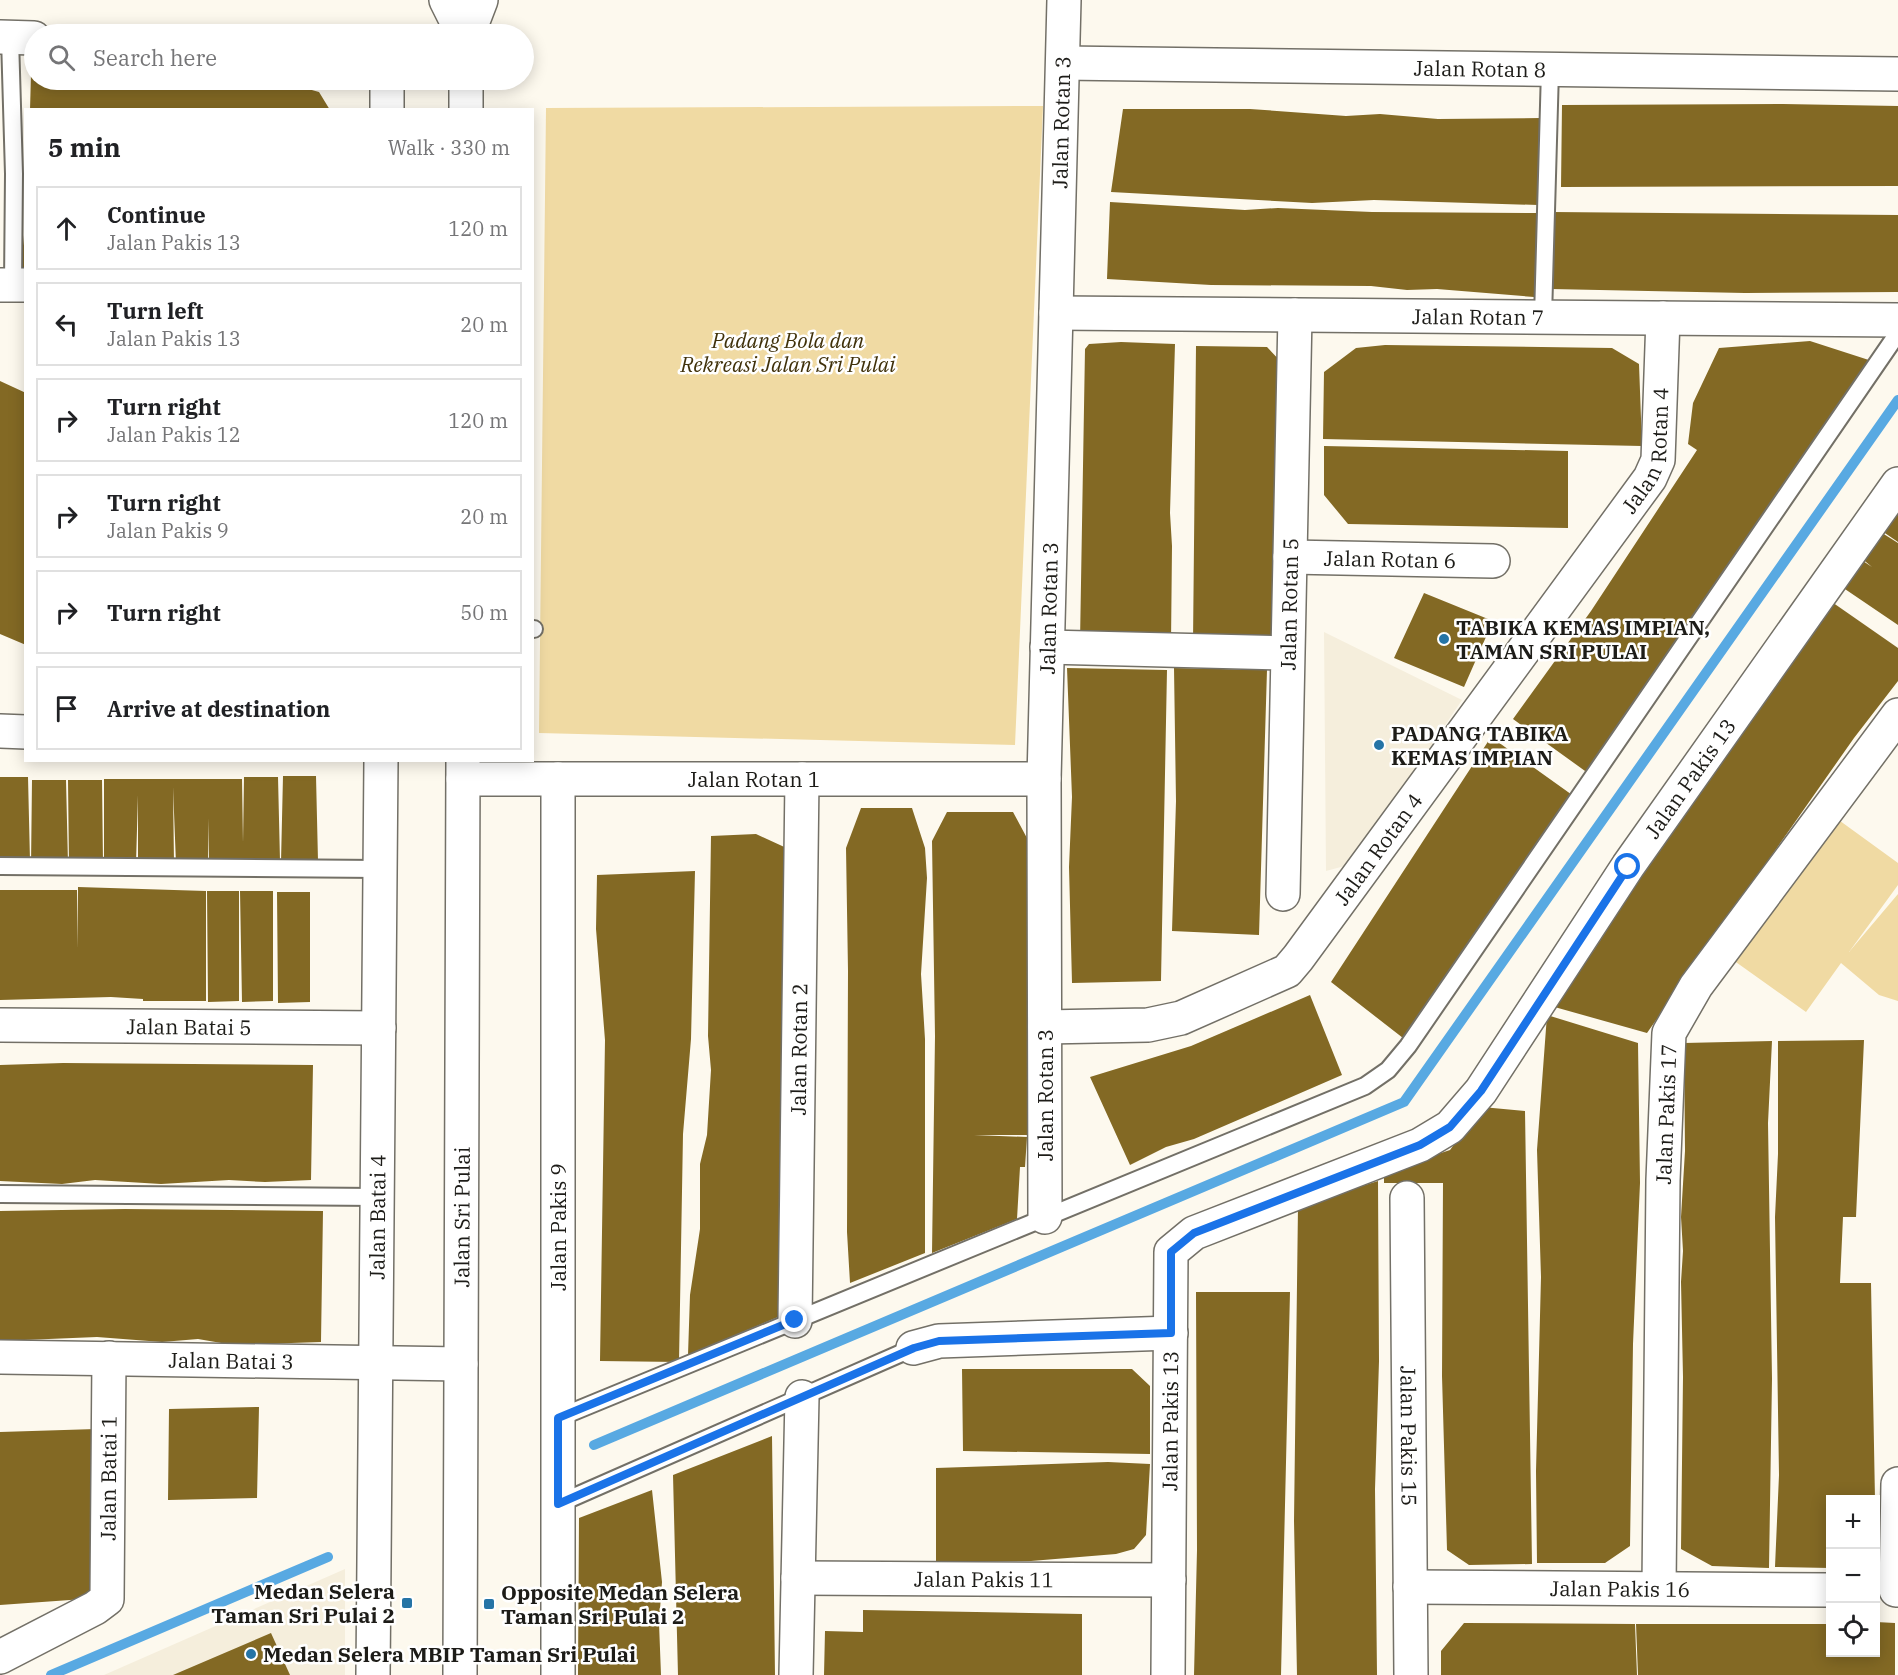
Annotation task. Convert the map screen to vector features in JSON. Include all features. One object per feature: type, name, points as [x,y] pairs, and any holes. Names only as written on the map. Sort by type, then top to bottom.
[{"type":"street","points":[[446,0],[458,24]]},
{"type":"street","points":[[472,24],[481,0]]},
{"type":"street","name":"Jalan Rotan 3","points":[[1045,1218],[1044,779],[1064,0]]},
{"type":"street","name":"Jalan Rotan 8","points":[[1063,63],[1898,74]]},
{"type":"street","points":[[387,90],[387,108]]},
{"type":"street","points":[[466,90],[466,108]]},
{"type":"street","name":"Jalan Rotan 7","points":[[1056,313],[1898,320]]},
{"type":"street","name":"Jalan Rotan 5","points":[[1282,894],[1295,315]]},
{"type":"street","name":"Jalan Rotan 4","points":[[1045,1027],[1148,1025],[1181,1018],[1287,971],[1650,478],[1658,460],[1663,318]]},
{"type":"street","name":"Jalan Pakis 13","points":[[1168,1675],[1171,1252],[1194,1233],[1420,1145],[1450,1127],[1481,1091],[1628,867],[1898,484]]},
{"type":"street","name":"Jalan Rotan 6","points":[[1290,557],[1493,561]]},
{"type":"street","points":[[1047,647],[1287,653]]},
{"type":"street","name":"Jalan Pakis 17","points":[[1659,1588],[1663,1180],[1669,1033],[1696,986],[1888,753],[1898,715]]},
{"type":"street","points":[[0,731],[24,732]]},
{"type":"street","name":"Jalan Batai 4","points":[[373,1675],[381,762]]},
{"type":"street","name":"Jalan Rotan 1","points":[[463,770],[558,779],[1044,779]]},
{"type":"street","name":"Jalan Sri Pulai","points":[[460,1675],[463,770]]},
{"type":"street","name":"Jalan Pakis 9","points":[[558,779],[558,1675]]},
{"type":"street","name":"Jalan Rotan 2","points":[[795,1320],[802,779]]},
{"type":"street","name":"Jalan Batai 5","points":[[0,1025],[379,1028]]},
{"type":"street","name":"Jalan Pakis 15","points":[[1407,1198],[1411,1675]]},
{"type":"street","points":[[914,1348],[939,1341],[1171,1333]]},
{"type":"street","name":"Jalan Batai 3","points":[[0,1357],[461,1364]]},
{"type":"street","name":"Jalan Batai 1","points":[[0,1657],[95,1608],[107,1599],[109,1358]]},
{"type":"street","points":[[796,1675],[802,1397]]},
{"type":"street","points":[[1890,1590],[1898,1484]]},
{"type":"street","name":"Jalan Pakis 11","points":[[798,1578],[1169,1580]]},
{"type":"street","name":"Jalan Pakis 16","points":[[1410,1587],[1826,1590]]},
{"type":"lane","points":[[13,285],[20,174],[15,38]]},
{"type":"lane","points":[[1543,317],[1550,70]]},
{"type":"lane","points":[[558,1418],[1365,1086],[1388,1070],[1408,1046],[1898,333]]},
{"type":"lane","points":[[0,866],[380,869]]},
{"type":"lane","points":[[0,1194],[377,1197]]},
{"type":"lane","points":[[558,1504],[914,1348]]},
{"type":"shaded area","name":"PADANG TABIKA KEMAS IMPIAN","points":[[1324,632],[1462,700],[1352,864],[1326,871]]},
{"type":"shaded area","points":[[345,1569],[345,1675],[104,1675]]},
{"type":"green space","name":"Padang Bola dan Rekreasi Jalan Sri Pulai","points":[[1043,106],[1015,745],[539,733],[546,108]]},
{"type":"green space","points":[[1836,818],[1898,863],[1898,885],[1849,952],[1898,894],[1898,1001],[1879,995],[1841,963],[1806,1012],[1733,960]]},
{"type":"building","points":[[31,90],[312,90],[319,92],[329,108],[30,108]]},
{"type":"building","points":[[1562,105],[1898,106],[1898,186],[1561,187]]},
{"type":"building","points":[[1123,109],[1250,109],[1346,116],[1380,114],[1438,119],[1541,118],[1538,205],[1374,200],[1312,203],[1111,192]]},
{"type":"building","points":[[1110,202],[1245,210],[1278,208],[1372,212],[1539,213],[1534,297],[1371,286],[1211,285],[1107,279]]},
{"type":"building","points":[[1553,212],[1898,215],[1898,292],[1745,293],[1551,289]]},
{"type":"building","points":[[24,235],[24,268],[21,268]]},
{"type":"building","points":[[1810,341],[1875,362],[1592,776],[1513,719],[1591,611],[1697,450],[1688,444],[1693,403],[1719,348]]},
{"type":"building","points":[[1121,342],[1175,344],[1170,513],[1171,643],[1080,642],[1085,349],[1089,344]]},
{"type":"building","points":[[1385,345],[1612,348],[1639,364],[1642,446],[1323,439],[1324,372],[1356,348]]},
{"type":"building","points":[[1196,346],[1267,347],[1284,365],[1276,645],[1193,643]]},
{"type":"building","points":[[0,381],[24,392],[24,644],[0,634]]},
{"type":"building","points":[[1324,446],[1568,451],[1568,528],[1348,524],[1324,495]]},
{"type":"building","points":[[1898,504],[1898,542],[1879,529]]},
{"type":"building","points":[[1879,531],[1898,543],[1898,625],[1839,585],[1860,559],[1872,567],[1860,557]]},
{"type":"building","name":"TABIKA KEMAS IMPIAN, TAMAN SRI PULAI","points":[[1424,593],[1493,621],[1464,687],[1394,658]]},
{"type":"building","points":[[1829,600],[1898,648],[1898,681],[1854,738],[1647,1033],[1551,1006],[1594,950],[1662,844],[1720,765]]},
{"type":"building","points":[[1067,668],[1167,670],[1161,981],[1072,983],[1069,867],[1072,797]]},
{"type":"building","points":[[1174,668],[1267,670],[1259,935],[1172,931],[1176,801]]},
{"type":"building","points":[[1491,737],[1575,797],[1403,1038],[1331,982]]},
{"type":"building","points":[[283,776],[316,776],[318,861],[281,862]]},
{"type":"building","points":[[0,777],[28,777],[30,861],[0,863]]},
{"type":"building","points":[[244,777],[278,777],[280,861],[209,863],[208,818],[208,862],[176,864],[173,787],[174,864],[138,865],[138,795],[136,863],[104,863],[104,779],[242,779],[243,843]]},
{"type":"building","points":[[32,780],[66,780],[68,864],[31,866]]},
{"type":"building","points":[[68,780],[102,780],[103,864],[69,865]]},
{"type":"building","points":[[861,808],[912,808],[925,848],[927,878],[921,974],[925,1039],[925,1253],[850,1283],[847,1232],[846,848]]},
{"type":"building","points":[[947,812],[1013,812],[1028,840],[1027,941],[1031,1007],[1028,1007],[1031,1038],[1029,1135],[974,1135],[1027,1137],[1025,1167],[1020,1167],[1017,1219],[932,1253],[935,1036],[932,841]]},
{"type":"building","points":[[756,834],[793,851],[790,1312],[688,1355],[690,1295],[700,1229],[700,1164],[707,1135],[711,1070],[708,1036],[711,836]]},
{"type":"building","points":[[695,871],[691,1039],[683,1134],[679,1362],[600,1361],[605,1040],[596,929],[597,875]]},
{"type":"building","points":[[78,887],[206,891],[206,1001],[143,1001],[143,999],[111,997],[0,1000],[0,890],[77,890],[78,949]]},
{"type":"building","points":[[207,891],[239,891],[239,1001],[208,1002]]},
{"type":"building","points":[[240,891],[273,891],[273,1001],[242,1002]]},
{"type":"building","points":[[277,892],[310,892],[310,1002],[278,1003]]},
{"type":"building","points":[[1310,995],[1342,1075],[1194,1139],[1166,1147],[1130,1165],[1090,1077],[1191,1046]]},
{"type":"building","points":[[1547,1015],[1638,1043],[1640,1183],[1633,1344],[1630,1546],[1605,1563],[1537,1563],[1536,1471],[1541,1277],[1537,1150]]},
{"type":"building","points":[[1864,1040],[1856,1217],[1843,1217],[1840,1283],[1871,1283],[1875,1495],[1826,1495],[1826,1568],[1775,1567],[1779,1475],[1775,1217],[1778,1154],[1778,1041]]},
{"type":"building","points":[[1772,1041],[1768,1123],[1772,1379],[1769,1568],[1712,1566],[1681,1549],[1683,1251],[1681,1217],[1685,1151],[1684,1043]]},
{"type":"building","points":[[63,1063],[313,1065],[311,1180],[265,1182],[229,1180],[161,1184],[95,1180],[62,1184],[0,1181],[0,1065]]},
{"type":"building","points":[[1482,1107],[1525,1111],[1532,1564],[1469,1565],[1447,1550],[1442,1376],[1443,1183],[1384,1183],[1384,1172],[1450,1150]]},
{"type":"building","points":[[1378,1181],[1379,1361],[1375,1489],[1377,1675],[1297,1675],[1294,1521],[1298,1206]]},
{"type":"building","points":[[125,1209],[323,1211],[321,1342],[233,1345],[198,1339],[162,1342],[97,1337],[0,1341],[0,1211]]},
{"type":"building","points":[[1196,1292],[1290,1292],[1281,1675],[1194,1675],[1197,1550]]},
{"type":"building","points":[[962,1369],[1132,1369],[1150,1386],[1150,1454],[963,1451]]},
{"type":"building","points":[[259,1407],[257,1498],[168,1500],[169,1409]]},
{"type":"building","points":[[96,1429],[98,1598],[0,1605],[0,1432]]},
{"type":"building","points":[[772,1436],[775,1675],[678,1675],[673,1475]]},
{"type":"building","points":[[1108,1462],[1150,1464],[1146,1535],[1134,1549],[1116,1554],[1031,1561],[936,1562],[936,1468]]},
{"type":"building","points":[[652,1490],[662,1582],[659,1623],[661,1675],[578,1675],[579,1518]]},
{"type":"building","points":[[863,1610],[1082,1614],[1082,1675],[824,1675],[825,1631],[863,1632]]},
{"type":"building","points":[[1880,1622],[1895,1623],[1895,1675],[1638,1675],[1636,1624],[1826,1624],[1826,1657],[1880,1657]]},
{"type":"building","points":[[1464,1623],[1635,1624],[1637,1675],[1441,1675],[1441,1651]]},
{"type":"building","name":"Medan Selera MBIP Taman Sri Pulai","points":[[271,1633],[290,1675],[173,1675]]},
{"type":"waterway","points":[[594,1445],[1404,1102],[1898,400]]},
{"type":"waterway","points":[[51,1675],[328,1557]]},
{"type":"place","name":"TABIKA KEMAS IMPIAN, TAMAN SRI PULAI","points":[[1444,639]]},
{"type":"place","name":"PADANG TABIKA KEMAS IMPIAN","points":[[1379,745]]},
{"type":"place","name":"Medan Selera Taman Sri Pulai 2","points":[[407,1603]]},
{"type":"place","name":"Opposite Medan Selera Taman Sri Pulai 2","points":[[489,1604]]},
{"type":"place","name":"Medan Selera MBIP Taman Sri Pulai","points":[[251,1654]]},
{"type":"route","points":[[795,1320],[558,1418],[558,1504],[914,1348],[939,1341],[1171,1333],[1171,1252],[1194,1233],[1420,1145],[1450,1127],[1481,1091],[1628,867]]}]
